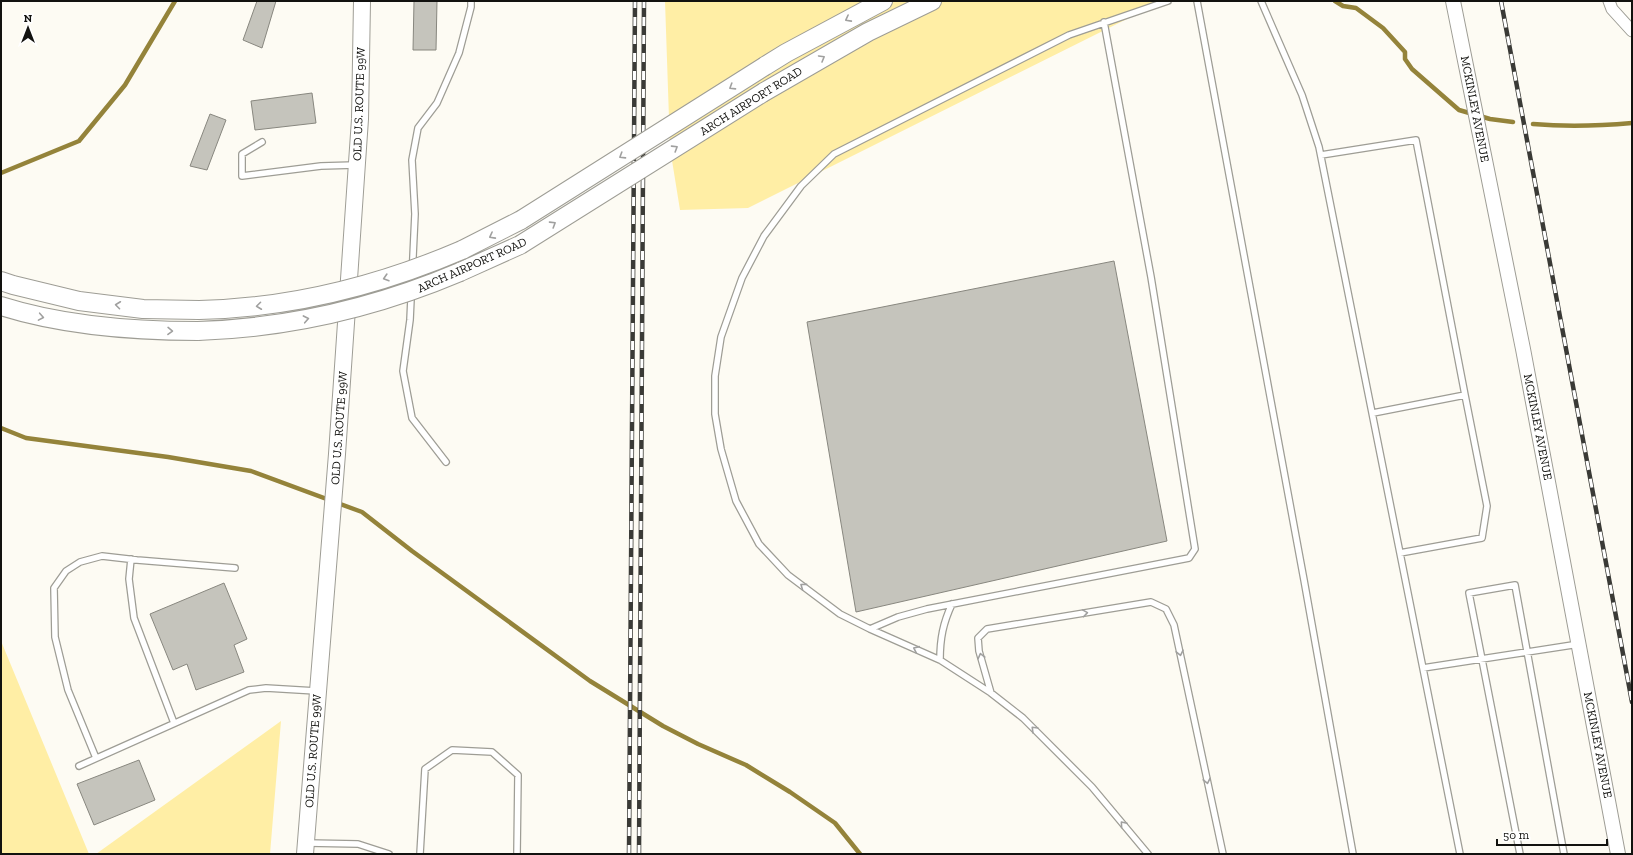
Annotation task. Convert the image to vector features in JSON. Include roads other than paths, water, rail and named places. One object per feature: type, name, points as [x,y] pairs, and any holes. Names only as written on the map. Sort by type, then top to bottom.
[{"type":"main road","name":"OLD U.S. ROUTE 99W","points":[[306,848],[337,454],[357,165],[360,119],[362,1]]},
{"type":"main road","name":"ARCH AIRPORT ROAD","points":[[7,283],[79,301],[143,309],[199,310],[262,306],[331,294],[423,267],[462,250],[521,220],[799,45],[883,1]]},
{"type":"main road","name":"ARCH AIRPORT ROAD","points":[[2,306],[34,315],[98,326],[148,331],[198,332],[272,325],[368,306],[420,289],[520,245],[764,92],[850,42],[932,1]]},
{"type":"street","name":"MCKINLEY AVENUE","points":[[1453,1],[1522,342],[1618,854]]},
{"type":"street","points":[[1609,1],[1612,9],[1632,31]]},
{"type":"lane","points":[[446,462],[412,418],[403,371],[410,320],[415,222],[412,160],[418,128],[437,103],[459,53],[471,7],[471,1]]},
{"type":"lane","points":[[1148,854],[1092,787],[1023,718],[991,693],[940,660],[840,614],[788,575],[759,544],[736,501],[720,442],[715,414],[715,376],[721,337],[742,278],[764,236],[801,186],[834,154],[1069,36],[1104,22],[1168,1]]},
{"type":"lane","points":[[1197,1],[1353,854]]},
{"type":"lane","points":[[1261,1],[1302,95],[1320,155],[1373,413],[1460,854]]},
{"type":"lane","points":[[870,629],[898,617],[952,604],[1189,558],[1195,549],[1152,278],[1104,22]]},
{"type":"lane","points":[[1320,155],[1416,140],[1487,506],[1482,538],[1400,553]]},
{"type":"lane","points":[[262,142],[242,154],[242,176],[321,166],[357,165]]},
{"type":"lane","points":[[1373,413],[1465,396]]},
{"type":"lane","points":[[96,758],[66,683],[55,637],[54,588],[66,571],[80,562],[102,556],[235,568]]},
{"type":"lane","points":[[131,559],[129,579],[134,618],[174,723]]},
{"type":"lane","points":[[1520,854],[1469,593],[1515,585],[1564,854]]},
{"type":"lane","points":[[991,693],[979,651],[978,638],[986,629],[1151,602],[1166,609],[1174,625],[1223,854]]},
{"type":"lane","points":[[940,660],[940,636],[945,618],[952,604]]},
{"type":"lane","points":[[1423,668],[1579,644]]},
{"type":"lane","points":[[79,766],[249,690],[266,688],[318,692]]},
{"type":"lane","points":[[420,854],[425,769],[452,750],[492,752],[518,775],[517,854]]},
{"type":"lane","points":[[306,848],[358,844],[390,854]]},
{"type":"waterway","points":[[1,173],[79,141],[125,85],[175,1]]},
{"type":"waterway","points":[[1335,1],[1343,6],[1356,8],[1383,28],[1405,52],[1405,59],[1412,69],[1459,110],[1490,119],[1513,122]]},
{"type":"waterway","points":[[1533,124],[1582,126],[1632,123]]},
{"type":"waterway","points":[[1,428],[26,438],[168,457],[251,471],[362,512],[412,551],[590,681],[663,726],[698,744],[746,765],[790,792],[835,823],[860,854]]},
{"type":"railway","points":[[629,854],[635,1]]},
{"type":"railway","points":[[639,854],[644,1]]},
{"type":"railway","points":[[1501,1],[1632,702]]}]
